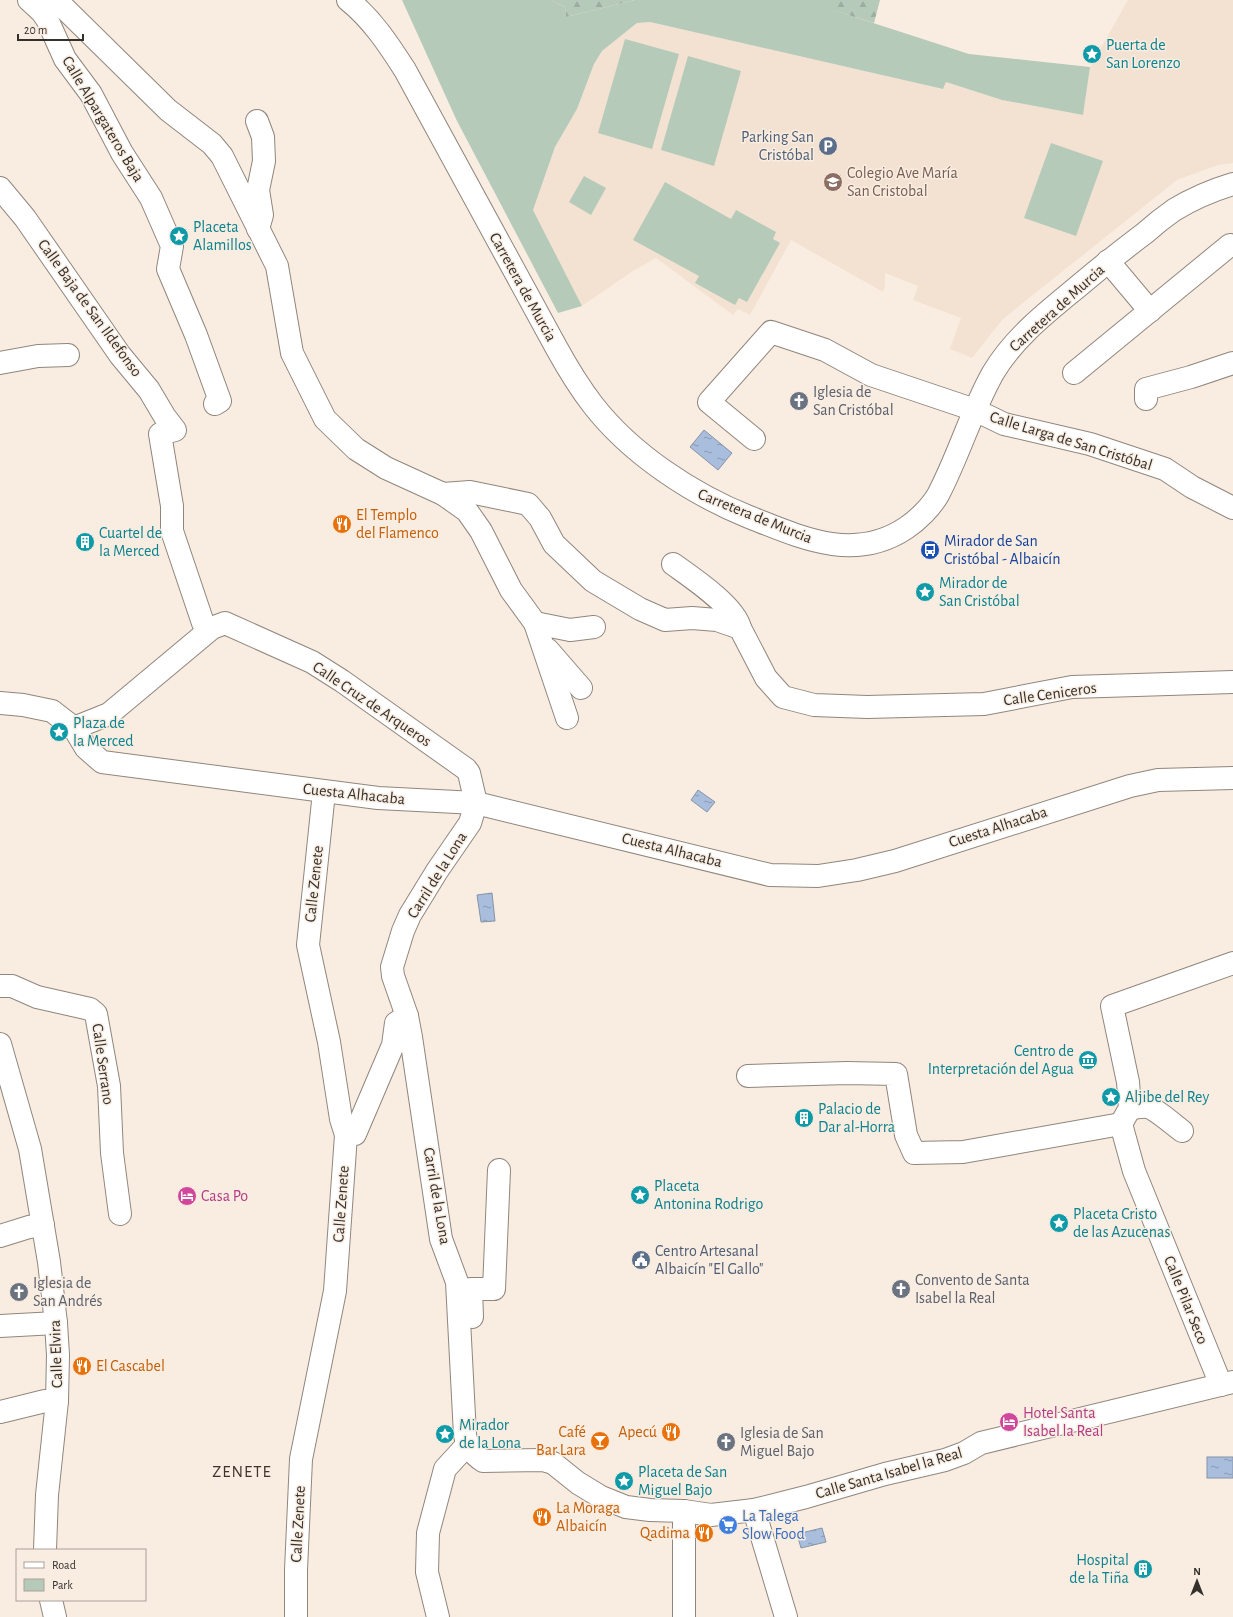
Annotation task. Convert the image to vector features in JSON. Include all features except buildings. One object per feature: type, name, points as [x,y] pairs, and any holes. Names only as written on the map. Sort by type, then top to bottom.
[{"type":"street","name":"Calle Alpargateros Baja","points":[[29,0],[42,12],[55,8],[65,59],[91,94],[122,153],[152,198],[172,246],[168,269],[196,336],[220,400],[215,404]]},
{"type":"street","name":"Carretera de Murcia","points":[[348,0],[388,42],[405,70],[556,347],[574,378],[595,407],[622,436],[655,464],[691,490],[728,508],[813,541],[843,546],[863,545],[883,540],[913,523],[937,498],[975,410],[993,373],[1017,341],[1037,321],[1113,267],[1174,210],[1198,197],[1233,184]]},
{"type":"street","points":[[55,8],[168,110],[212,144],[222,156],[277,266],[292,353],[325,418],[356,449],[386,468],[442,494],[467,511],[481,531],[511,590],[535,623],[567,718]]},
{"type":"street","points":[[257,121],[263,137],[264,161],[258,190],[262,215],[258,230]]},
{"type":"street","name":"Calle Baja de San Ildefonso","points":[[0,188],[26,218],[120,354],[149,390],[175,430],[160,434],[172,506],[172,531],[203,623],[212,628]]},
{"type":"street","points":[[1074,373],[1230,245]]},
{"type":"street","points":[[1113,267],[1150,311]]},
{"type":"street","name":"Calle Larga de San Cristóbal","points":[[754,439],[709,402],[771,332],[825,350],[871,375],[975,410],[1004,424],[1090,444],[1165,469],[1192,487],[1233,508]]},
{"type":"street","points":[[0,363],[38,356],[68,354]]},
{"type":"street","points":[[1146,399],[1146,389],[1191,377],[1232,363]]},
{"type":"street","points":[[442,494],[470,492],[528,504],[540,518],[554,544],[593,581],[640,609],[665,620],[692,618],[717,620],[740,628]]},
{"type":"street","name":"Calle Ceniceros","points":[[673,564],[716,596],[738,620],[740,628],[766,678],[783,697],[814,705],[867,707],[984,704],[1072,687],[1233,682]]},
{"type":"street","name":"Calle Cruz de Arqueros","points":[[212,628],[224,623],[312,662],[342,681],[466,769],[469,773],[476,803]]},
{"type":"street","points":[[535,623],[570,630],[594,627]]},
{"type":"street","points":[[2,703],[23,705],[52,711],[74,728],[106,715],[212,628]]},
{"type":"street","points":[[544,647],[581,688]]},
{"type":"street","name":"Cuesta Alhacaba","points":[[74,728],[86,748],[102,762],[378,798],[476,803],[770,875],[818,876],[857,870],[895,861],[1130,786],[1158,780],[1233,778]]},
{"type":"street","name":"Calle Zenete","points":[[296,1617],[296,1570],[301,1459],[335,1290],[346,1135],[341,1119],[329,1042],[308,945],[324,792]]},
{"type":"street","name":"Carril de la Lona","points":[[467,1445],[463,1399],[458,1282],[441,1239],[412,1038],[407,1016],[393,976],[392,967],[403,931],[410,915],[437,871],[470,823],[476,803]]},
{"type":"street","points":[[1126,1116],[1124,1062],[1112,1006],[1233,963]]},
{"type":"street","name":"Calle Serrano","points":[[0,986],[12,986],[37,997],[90,1010],[96,1014],[109,1086],[112,1153],[120,1214]]},
{"type":"street","points":[[346,1135],[355,1134],[393,1045],[396,1024],[407,1016]]},
{"type":"street","name":"Calle Elvira","points":[[0,1044],[30,1149],[49,1262],[56,1323],[58,1355],[57,1401],[47,1495],[45,1549]]},
{"type":"street","points":[[748,1076],[848,1073],[896,1074],[906,1134],[914,1153],[963,1152],[1126,1116],[1147,1107],[1156,1109],[1163,1117],[1182,1131]]},
{"type":"street","name":"Calle Pilar Seco","points":[[1126,1116],[1134,1171],[1229,1386]]},
{"type":"street","points":[[463,1399],[474,1397],[471,1289],[494,1289],[499,1170]]},
{"type":"street","points":[[0,1236],[29,1227],[43,1226]]},
{"type":"street","points":[[0,1326],[56,1323]]},
{"type":"street","name":"Calle Santa Isabel la Real","points":[[684,1516],[711,1515],[754,1510],[806,1497],[885,1474],[945,1460],[964,1453],[982,1443],[1180,1394],[1229,1386]]},
{"type":"street","points":[[0,1412],[45,1401],[57,1401]]},
{"type":"street","points":[[438,1617],[427,1572],[428,1533],[445,1469],[467,1445],[475,1456],[483,1461],[543,1460],[553,1463],[578,1483],[601,1497],[626,1507],[684,1516],[684,1617]]},
{"type":"street","points":[[754,1510],[786,1617]]},
{"type":"street","points":[[51,1601],[55,1617]]},
{"type":"shaded area","name":"Colegio Ave María San Cristobal","points":[[1128,0],[1233,0],[1233,163],[1218,165],[1177,180],[1003,319],[972,358],[950,349],[961,318],[913,300],[918,286],[885,273],[885,286],[883,292],[791,240],[750,315],[738,309],[733,315],[656,258],[633,271],[582,306],[533,210],[555,147],[577,109],[594,64],[602,51],[637,23],[650,22],[943,89],[946,82],[1002,100],[1083,115],[1090,67]]},
{"type":"green space","points":[[402,0],[551,0],[565,7],[566,17],[635,0],[829,0],[830,9],[969,54],[1090,67],[1083,115],[1002,100],[946,82],[943,89],[650,22],[637,23],[602,51],[594,64],[577,109],[555,147],[533,210],[582,306],[558,313],[457,121]]},
{"type":"green space","points":[[551,0],[635,0],[566,17],[565,7]]},
{"type":"green space","points":[[829,0],[880,0],[874,23],[829,9]]},
{"type":"green space","points":[[625,39],[679,54],[652,149],[598,133]]},
{"type":"green space","points":[[688,56],[741,71],[714,166],[661,150]]},
{"type":"green space","points":[[1051,143],[1103,161],[1076,236],[1024,218]]},
{"type":"green space","points":[[584,176],[606,188],[591,215],[569,202]]},
{"type":"green space","points":[[665,182],[731,219],[736,210],[776,232],[773,239],[780,243],[747,302],[739,298],[735,305],[695,283],[699,276],[633,240]]},
{"type":"water","points":[[704,430],[732,453],[718,470],[690,447]]},
{"type":"water","points":[[698,790],[715,802],[707,812],[691,800]]},
{"type":"water","points":[[492,893],[495,921],[481,922],[477,895]]},
{"type":"water","points":[[1207,1457],[1233,1457],[1233,1478],[1207,1478]]},
{"type":"water","points":[[822,1528],[826,1542],[801,1548],[797,1534]]},
{"type":"place","name":"Puerta de San Lorenzo","points":[[1092,54]]},
{"type":"place","name":"Parking San Cristóbal","points":[[828,146]]},
{"type":"place","name":"Colegio Ave María San Cristobal","points":[[833,182]]},
{"type":"place","name":"Placeta Alamillos","points":[[179,236]]},
{"type":"place","name":"Iglesia de San Cristóbal","points":[[799,401]]},
{"type":"place","name":"El Templo del Flamenco","points":[[342,524]]},
{"type":"place","name":"Cuartel de la Merced","points":[[85,542]]},
{"type":"place","name":"Mirador de San Cristóbal - Albaicín","points":[[930,550]]},
{"type":"place","name":"Mirador de San Cristóbal","points":[[925,592]]},
{"type":"place","name":"Plaza de la Merced","points":[[59,732]]},
{"type":"place","name":"Centro de Interpretación del Agua","points":[[1088,1060]]},
{"type":"place","name":"Aljibe del Rey","points":[[1111,1097]]},
{"type":"place","name":"Palacio de Dar al-Horra","points":[[804,1118]]},
{"type":"place","name":"Placeta Antonina Rodrigo","points":[[640,1195]]},
{"type":"place","name":"Casa Po","points":[[187,1196]]},
{"type":"place","name":"Placeta Cristo de las Azucenas","points":[[1059,1223]]},
{"type":"place","name":"Centro Artesanal Albaicín \"El Gallo\"","points":[[641,1260]]},
{"type":"place","name":"Convento de Santa Isabel la Real","points":[[901,1289]]},
{"type":"place","name":"Iglesia de San Andrés","points":[[19,1292]]},
{"type":"place","name":"El Cascabel","points":[[82,1366]]},
{"type":"place","name":"Hotel Santa Isabel la Real","points":[[1009,1422]]},
{"type":"place","name":"Apecú","points":[[671,1432]]},
{"type":"place","name":"Mirador de la Lona","points":[[445,1434]]},
{"type":"place","name":"Café Bar Lara","points":[[600,1441]]},
{"type":"place","name":"Iglesia de San Miguel Bajo","points":[[726,1442]]},
{"type":"place","name":"Placeta de San Miguel Bajo","points":[[624,1481]]},
{"type":"place","name":"La Moraga Albaicín","points":[[542,1517]]},
{"type":"place","name":"La Talega Slow Food","points":[[728,1525]]},
{"type":"place","name":"Qadima","points":[[704,1533]]},
{"type":"place","name":"Hospital de la Tiña","points":[[1143,1569]]},
{"type":"district","name":"ZENETE","points":[[242,1471]]}]
